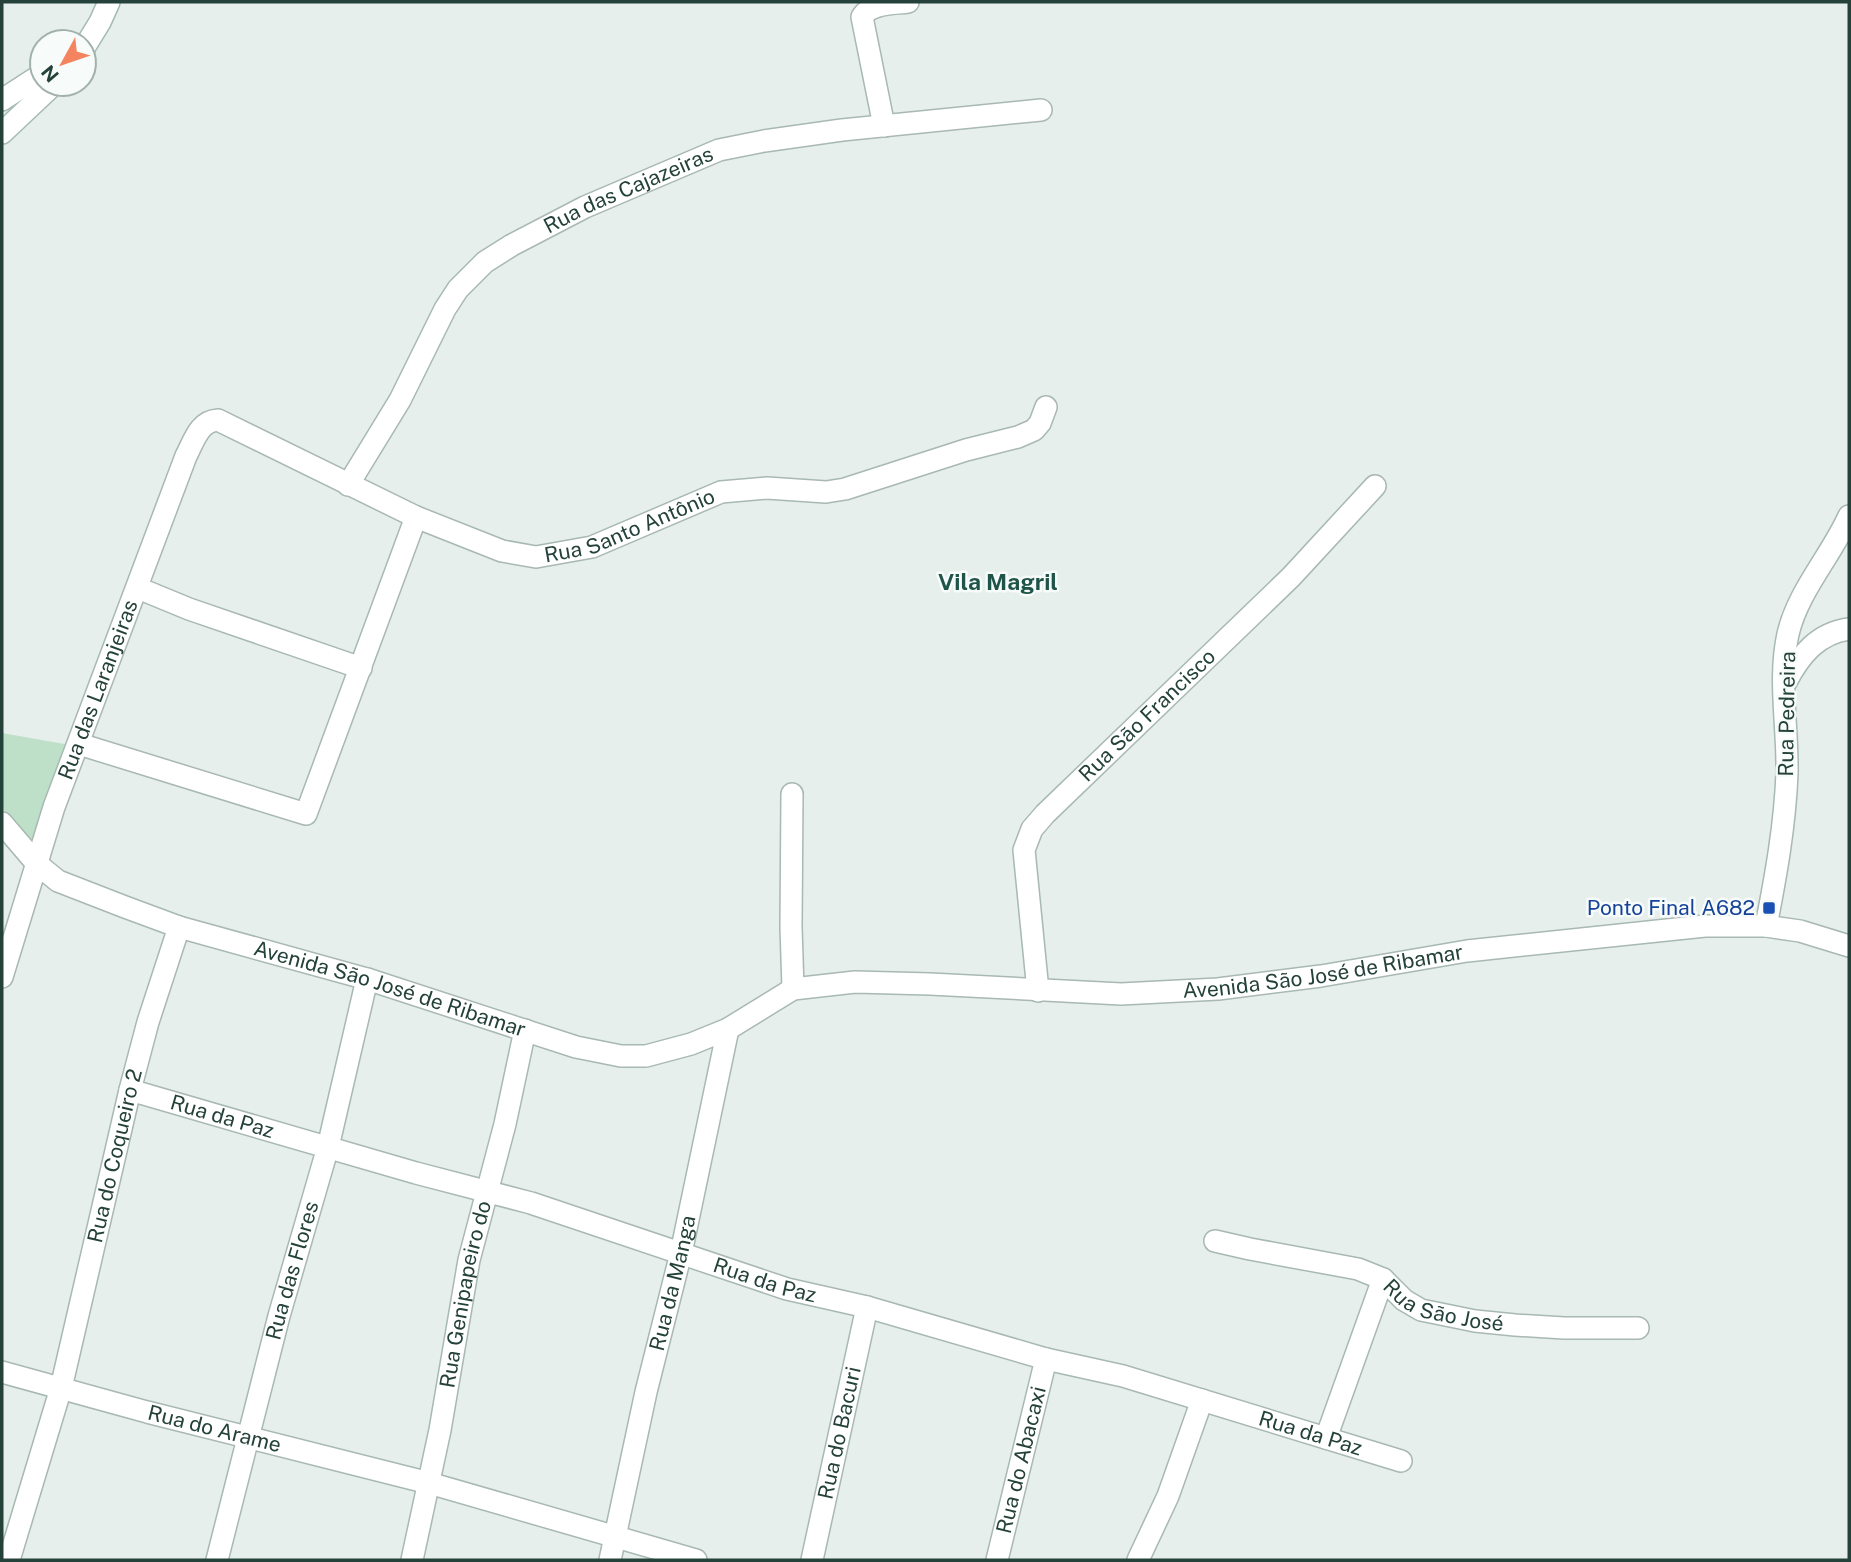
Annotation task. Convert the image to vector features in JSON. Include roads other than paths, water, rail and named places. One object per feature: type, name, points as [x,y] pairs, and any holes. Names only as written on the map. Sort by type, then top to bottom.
[{"type":"street","points":[[96,28],[109,2]]},
{"type":"street","points":[[884,126],[862,18],[866,11],[874,7],[908,2]]},
{"type":"street","points":[[2,100],[28,83]]},
{"type":"street","points":[[2,133],[39,98]]},
{"type":"street","name":"Rua das Cajazeiras","points":[[348,485],[400,400],[445,309],[458,289],[485,262],[512,245],[585,207],[719,150],[764,141],[884,126],[1041,110]]},
{"type":"street","name":"Rua Santo Antônio","points":[[218,420],[416,517],[502,551],[536,557],[592,547],[721,492],[766,488],[826,492],[873,481],[966,450],[1018,437],[1034,430],[1046,407]]},
{"type":"street","name":"Rua das Laranjeiras","points":[[2,977],[54,807],[186,456],[204,424],[210,420],[218,420]]},
{"type":"street","name":"Rua São Francisco","points":[[1038,991],[1024,850],[1032,829],[1075,784],[1291,577],[1375,486]]},
{"type":"street","name":"Rua Pedreira","points":[[1766,926],[1782,839],[1787,773],[1783,686],[1788,635],[1796,610],[1849,516]]},
{"type":"street","points":[[79,744],[306,814],[416,517]]},
{"type":"street","points":[[138,589],[361,667]]},
{"type":"street","points":[[1783,686],[1812,645],[1828,633],[1849,629]]},
{"type":"street","points":[[792,794],[793,989]]},
{"type":"street","name":"Avenida São José de Ribamar","points":[[2,823],[37,864],[58,881],[179,927],[367,979],[599,1054],[621,1056],[646,1056],[665,1052],[728,1029],[793,989],[855,982],[1121,995],[1218,989],[1321,976],[1467,951],[1705,926],[1766,926],[1800,931],[1849,946]]},
{"type":"street","name":"Rua do Coqueiro 2","points":[[9,1560],[61,1388],[130,1090],[148,1022],[179,927]]},
{"type":"street","name":"Rua das Flores","points":[[217,1560],[279,1317],[328,1147],[367,979]]},
{"type":"street","name":"Rua da Manga","points":[[610,1560],[646,1392],[681,1253],[728,1029]]},
{"type":"street","name":"Rua Genipapeiro do","points":[[412,1560],[429,1483],[461,1298],[526,1030]]},
{"type":"street","name":"Rua da Paz","points":[[130,1090],[531,1203],[787,1289],[867,1307],[1046,1359],[1123,1376],[1401,1461]]},
{"type":"street","name":"Rua São José","points":[[1215,1241],[1359,1269],[1383,1279],[1404,1300],[1421,1310],[1475,1321],[1564,1328],[1638,1328]]},
{"type":"street","points":[[1326,1438],[1383,1279]]},
{"type":"street","name":"Rua do Bacuri","points":[[812,1560],[867,1307]]},
{"type":"street","name":"Rua do Abacaxi","points":[[997,1560],[1046,1359]]},
{"type":"street","name":"Rua do Arame","points":[[2,1372],[429,1483]]},
{"type":"street","points":[[1138,1560],[1168,1496],[1202,1400]]},
{"type":"street","points":[[429,1483],[696,1560]]},
{"type":"place","name":"Ponto Final A682","points":[[1769,908]]},
{"type":"district","name":"Vila Magril","points":[[998,582]]}]
